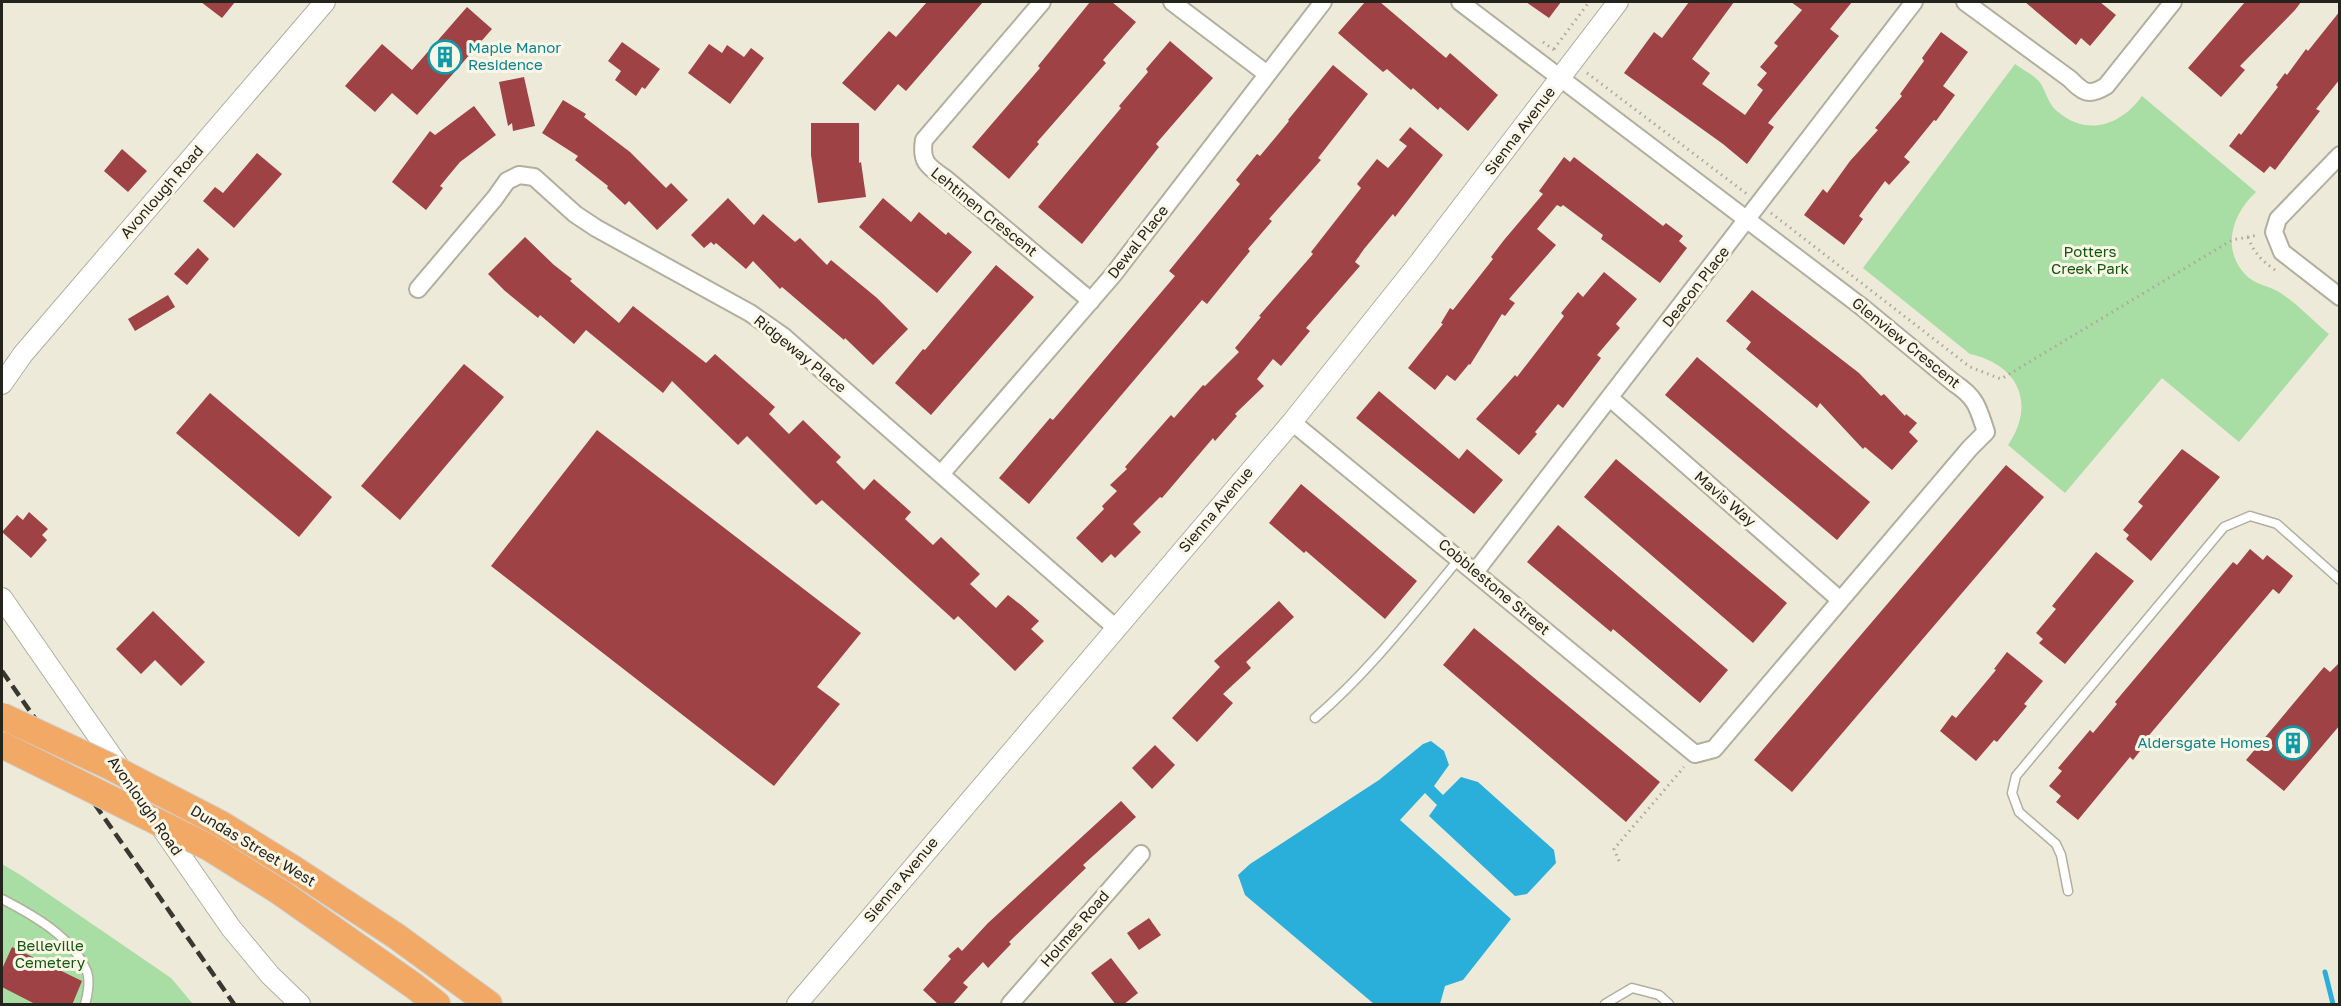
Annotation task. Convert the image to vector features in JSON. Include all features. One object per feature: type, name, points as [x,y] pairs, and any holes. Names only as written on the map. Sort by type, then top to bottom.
[{"type":"main road","name":"Dundas Street West","points":[[2,716],[109,766],[221,824],[396,936],[489,1005]]},
{"type":"main road","name":"Dundas Street West","points":[[2,745],[208,848],[280,892],[414,986],[437,1005]]},
{"type":"street","name":"Avonlough Road","points":[[2,384],[23,354],[325,2]]},
{"type":"street","name":"Lehtinen Crescent","points":[[1042,2],[924,140],[922,153],[927,165],[946,178],[1091,301]]},
{"type":"street","points":[[1172,2],[1267,74]]},
{"type":"street","name":"Dewal Place","points":[[941,474],[1091,301],[1323,2]]},
{"type":"street","name":"Glenview Crescent","points":[[1460,2],[1566,70],[1748,220],[1862,307],[1954,383],[1970,393],[1979,410],[1986,432],[1839,599],[1714,749],[1695,754]]},
{"type":"street","name":"Sienna Avenue","points":[[797,1005],[1292,422],[1418,264],[1618,2]]},
{"type":"street","name":"Deacon Place","points":[[1475,572],[1760,205],[1914,2]]},
{"type":"street","points":[[1965,2],[2070,79],[2082,91],[2095,93],[2106,86],[2173,2]]},
{"type":"street","points":[[2340,155],[2278,219],[2274,232],[2282,252],[2340,297]]},
{"type":"street","name":"Ridgeway Place","points":[[418,289],[495,198],[507,180],[519,176],[534,177],[568,208],[596,228],[750,312],[783,336],[1116,628]]},
{"type":"street","name":"Mavis Way","points":[[1610,398],[1839,599]]},
{"type":"street","name":"Cobblestone Street","points":[[1292,422],[1695,754]]},
{"type":"street","name":"Avonlough Road","points":[[2,598],[231,928],[270,975],[300,1005]]},
{"type":"street","name":"Holmes Road","points":[[1010,1005],[1141,854]]},
{"type":"lane","points":[[2068,891],[2061,855],[2056,844],[2019,812],[2012,793],[2016,776],[2223,526],[2250,516],[2277,524],[2340,580]]},
{"type":"lane","points":[[1315,718],[1381,653],[1459,559]]},
{"type":"lane","points":[[2,899],[52,929],[74,951],[88,973],[86,1005]]},
{"type":"lane","points":[[1605,1005],[1632,988],[1659,995],[1669,1005]]},
{"type":"path","points":[[1554,49],[1589,2]]},
{"type":"path","points":[[1534,36],[1554,49],[1566,70],[1760,205],[1970,367],[2001,380],[2232,240],[2248,237]]},
{"type":"path","points":[[1619,861],[1614,849],[1695,754]]},
{"type":"green space","name":"Potters Creek Park","points":[[2015,64],[2039,81],[2058,112],[2069,120],[2081,124],[2092,126],[2114,120],[2134,106],[2142,96],[2256,192],[2240,211],[2235,222],[2232,234],[2234,257],[2249,278],[2286,296],[2329,334],[2239,442],[2162,378],[2065,493],[2008,445],[2021,415],[2018,388],[2011,377],[2001,367],[1987,359],[1970,354],[1863,268]]},
{"type":"green space","name":"Belleville Cemetery","points":[[2,864],[171,978],[193,1004],[2,1004]]},
{"type":"water","points":[[1431,741],[1444,751],[1449,765],[1434,786],[1443,795],[1461,777],[1478,782],[1554,850],[1556,863],[1527,894],[1515,896],[1429,816],[1437,805],[1425,793],[1400,820],[1511,919],[1463,980],[1445,986],[1440,1004],[1374,1004],[1245,895],[1238,875],[1250,864],[1379,780],[1423,744]]},
{"type":"building","points":[[201,2],[235,2],[222,18]]},
{"type":"building","points":[[927,2],[983,2],[906,91],[898,84],[875,111],[842,83],[889,31],[896,37]]},
{"type":"building","points":[[1090,2],[1112,2],[1136,22],[1103,60],[1106,63],[1037,142],[1039,144],[1009,179],[972,147],[1040,68],[1038,66]]},
{"type":"building","points":[[1365,2],[1380,2],[1446,58],[1450,53],[1498,95],[1468,131],[1440,107],[1438,110],[1413,88],[1411,90],[1387,69],[1383,72],[1338,33]]},
{"type":"building","points":[[1526,2],[1561,2],[1549,18]]},
{"type":"building","points":[[1689,2],[1734,2],[1692,59],[1710,73],[1702,84],[1745,115],[1763,90],[1757,85],[1767,73],[1760,67],[1778,46],[1774,43],[1802,10],[1791,2],[1852,2],[1830,29],[1839,36],[1768,123],[1774,127],[1747,164],[1723,144],[1624,73],[1654,32],[1662,38]]},
{"type":"building","points":[[2025,2],[2100,2],[2116,15],[2090,46],[2081,38],[2076,45]]},
{"type":"building","points":[[2245,2],[2301,2],[2240,66],[2245,70],[2221,97],[2188,68]]},
{"type":"building","name":"Maple Manor Residence","points":[[467,7],[492,29],[417,115],[392,93],[375,112],[345,86],[382,44],[412,70]]},
{"type":"building","points":[[2340,11],[2340,79],[2316,109],[2320,111],[2275,170],[2270,166],[2264,173],[2229,146],[2239,133],[2241,135],[2278,87],[2276,85],[2285,73],[2287,75],[2306,49],[2308,51]]},
{"type":"building","points":[[1941,32],[1968,52],[1943,86],[1955,95],[1936,121],[1934,120],[1904,157],[1910,162],[1889,185],[1885,181],[1859,216],[1863,219],[1844,245],[1804,215],[1823,189],[1827,193],[1850,161],[1878,130],[1875,128],[1902,96],[1900,94],[1924,61],[1922,58]]},
{"type":"building","points":[[1170,41],[1213,78],[1156,144],[1159,147],[1082,244],[1038,207],[1121,108],[1119,106],[1148,72],[1146,69]]},
{"type":"building","points":[[622,42],[660,69],[645,89],[642,87],[636,96],[615,80],[621,71],[608,61]]},
{"type":"building","points":[[709,44],[722,53],[727,45],[744,57],[751,48],[764,58],[730,104],[688,73]]},
{"type":"building","points":[[1333,65],[1368,94],[1318,158],[1321,160],[1269,219],[1272,221],[1207,304],[1202,300],[1029,504],[999,478],[1050,418],[1053,420],[1175,276],[1169,271],[1240,184],[1236,180],[1257,154],[1260,156]]},
{"type":"building","points":[[524,77],[535,126],[513,131],[512,123],[508,126],[499,82]]},
{"type":"building","points":[[563,100],[586,114],[584,117],[630,152],[666,188],[671,183],[688,200],[657,230],[629,201],[625,205],[607,188],[608,186],[575,160],[578,156],[542,133]]},
{"type":"building","points":[[474,106],[496,135],[460,162],[440,186],[443,188],[426,210],[392,182],[430,131],[435,135]]},
{"type":"building","points":[[811,123],[859,123],[859,163],[861,162],[866,197],[818,203],[811,155]]},
{"type":"building","points":[[1410,127],[1443,155],[1395,217],[1393,214],[1364,249],[1355,262],[1360,266],[1306,328],[1310,331],[1281,366],[1273,359],[1257,379],[1264,386],[1235,414],[1237,416],[1215,441],[1213,438],[1162,498],[1160,497],[1133,524],[1141,532],[1115,558],[1111,554],[1102,563],[1076,538],[1104,509],[1102,506],[1117,491],[1110,485],[1127,469],[1125,467],[1171,415],[1174,418],[1203,385],[1205,386],[1239,352],[1235,348],[1261,317],[1259,316],[1313,254],[1311,252],[1361,188],[1357,184],[1377,159],[1388,168],[1407,146],[1399,140]]},
{"type":"building","points":[[122,149],[147,171],[128,192],[104,171]]},
{"type":"building","points":[[257,153],[282,174],[234,228],[203,201],[215,187],[223,193]]},
{"type":"building","points":[[1564,157],[1570,162],[1574,157],[1663,226],[1666,223],[1683,236],[1679,241],[1687,248],[1660,283],[1601,239],[1603,235],[1563,205],[1561,207],[1557,205],[1537,229],[1556,245],[1509,299],[1515,303],[1505,316],[1502,314],[1470,365],[1455,381],[1447,375],[1435,390],[1408,368],[1443,324],[1441,323],[1450,308],[1453,310],[1493,259],[1491,257],[1504,240],[1543,194],[1539,191]]},
{"type":"building","points":[[728,198],[754,225],[763,214],[795,242],[800,238],[827,265],[831,260],[877,298],[908,329],[873,365],[845,338],[844,340],[782,287],[780,289],[753,261],[746,269],[716,243],[714,245],[711,242],[704,248],[691,235]]},
{"type":"building","points":[[883,198],[911,222],[919,212],[946,235],[948,232],[972,252],[937,293],[859,227]]},
{"type":"building","points":[[525,237],[572,279],[570,281],[619,323],[633,306],[706,363],[715,354],[775,407],[769,414],[789,434],[803,420],[841,457],[836,462],[864,490],[874,479],[911,512],[905,519],[933,545],[941,537],[980,574],[970,584],[996,608],[1008,595],[1039,621],[1031,629],[1044,641],[1015,671],[958,616],[954,620],[822,500],[816,505],[747,436],[738,445],[672,381],[663,393],[586,330],[574,344],[540,315],[538,318],[488,274]]},
{"type":"building","points":[[198,248],[209,259],[187,285],[174,274]]},
{"type":"building","points":[[996,265],[1034,297],[931,415],[895,383]]},
{"type":"building","points":[[1604,272],[1637,299],[1616,324],[1620,328],[1597,355],[1601,358],[1563,408],[1558,404],[1519,455],[1476,419],[1515,375],[1517,377],[1564,316],[1561,313],[1578,292],[1583,297]]},
{"type":"building","points":[[1752,290],[1859,373],[1881,396],[1884,394],[1905,416],[1906,414],[1917,423],[1909,432],[1918,441],[1892,470],[1865,447],[1863,449],[1820,403],[1817,408],[1746,349],[1751,342],[1726,321]]},
{"type":"building","points":[[168,295],[175,307],[135,331],[128,319]]},
{"type":"building","points":[[1697,357],[1870,502],[1837,540],[1665,395]]},
{"type":"building","points":[[464,364],[504,397],[400,520],[361,486]]},
{"type":"building","points":[[1379,391],[1459,459],[1467,449],[1503,480],[1474,514],[1356,418]]},
{"type":"building","points":[[210,393],[332,497],[299,537],[176,433]]},
{"type":"building","points":[[597,430],[861,633],[817,687],[840,704],[774,786],[491,566]]},
{"type":"building","points":[[2182,449],[2220,477],[2151,561],[2126,539],[2129,535],[2123,530],[2143,506],[2138,502]]},
{"type":"building","points":[[1616,459],[1787,603],[1753,643],[1584,497]]},
{"type":"building","points":[[2006,465],[2044,497],[1792,792],[1754,760]]},
{"type":"building","points":[[1301,484],[1417,581],[1385,619],[1306,551],[1304,553],[1269,523]]},
{"type":"building","points":[[29,512],[48,529],[42,535],[47,540],[31,558],[2,532],[17,515],[23,520]]},
{"type":"building","points":[[1558,525],[1728,670],[1700,703],[1613,629],[1611,632],[1527,562]]},
{"type":"building","points":[[2250,549],[2263,560],[2267,555],[2293,576],[2279,594],[2273,589],[2145,740],[2147,742],[2133,760],[2130,757],[2078,820],[2056,802],[2061,796],[2049,786],[2062,771],[2058,768],[2090,730],[2093,733],[2117,704],[2115,702],[2233,562],[2237,565]]},
{"type":"building","points":[[2096,552],[2134,581],[2065,664],[2039,643],[2043,639],[2036,633],[2056,609],[2052,606]]},
{"type":"building","points":[[1279,601],[1294,617],[1246,662],[1251,668],[1223,694],[1233,703],[1197,742],[1172,718],[1220,667],[1214,661]]},
{"type":"building","points":[[153,611],[205,662],[181,686],[155,660],[141,674],[116,649]]},
{"type":"building","points":[[1474,628],[1660,782],[1626,822],[1443,665]]},
{"type":"building","points":[[2007,652],[2043,681],[2024,704],[2027,706],[1997,742],[1994,740],[1976,761],[1940,731],[1952,715],[1956,718],[1996,670],[1994,669]]},
{"type":"building","name":"Aldersgate Homes","points":[[2340,662],[2340,725],[2284,791],[2246,760],[2324,667],[2330,672]]},
{"type":"building","points":[[1155,745],[1175,765],[1152,789],[1132,768]]},
{"type":"building","points":[[1121,801],[1136,817],[1083,865],[1086,868],[1009,942],[1011,944],[988,968],[983,962],[963,983],[968,987],[952,1005],[939,1005],[923,990],[951,959],[948,956],[958,947],[962,951],[988,923]]},
{"type":"building","points":[[1149,918],[1161,935],[1139,950],[1127,933]]},
{"type":"building","points":[[12,947],[82,981],[72,1005],[37,1005],[2,987],[2,969]]},
{"type":"building","points":[[1111,958],[1138,993],[1123,1005],[1116,1005],[1091,973]]},
{"type":"waterway","points":[[2325,972],[2333,1004]]},
{"type":"railway","points":[[2,671],[234,1004]]},
{"type":"place","name":"Maple Manor Residence","points":[[445,57]]},
{"type":"place","name":"Aldersgate Homes","points":[[2293,743]]}]
